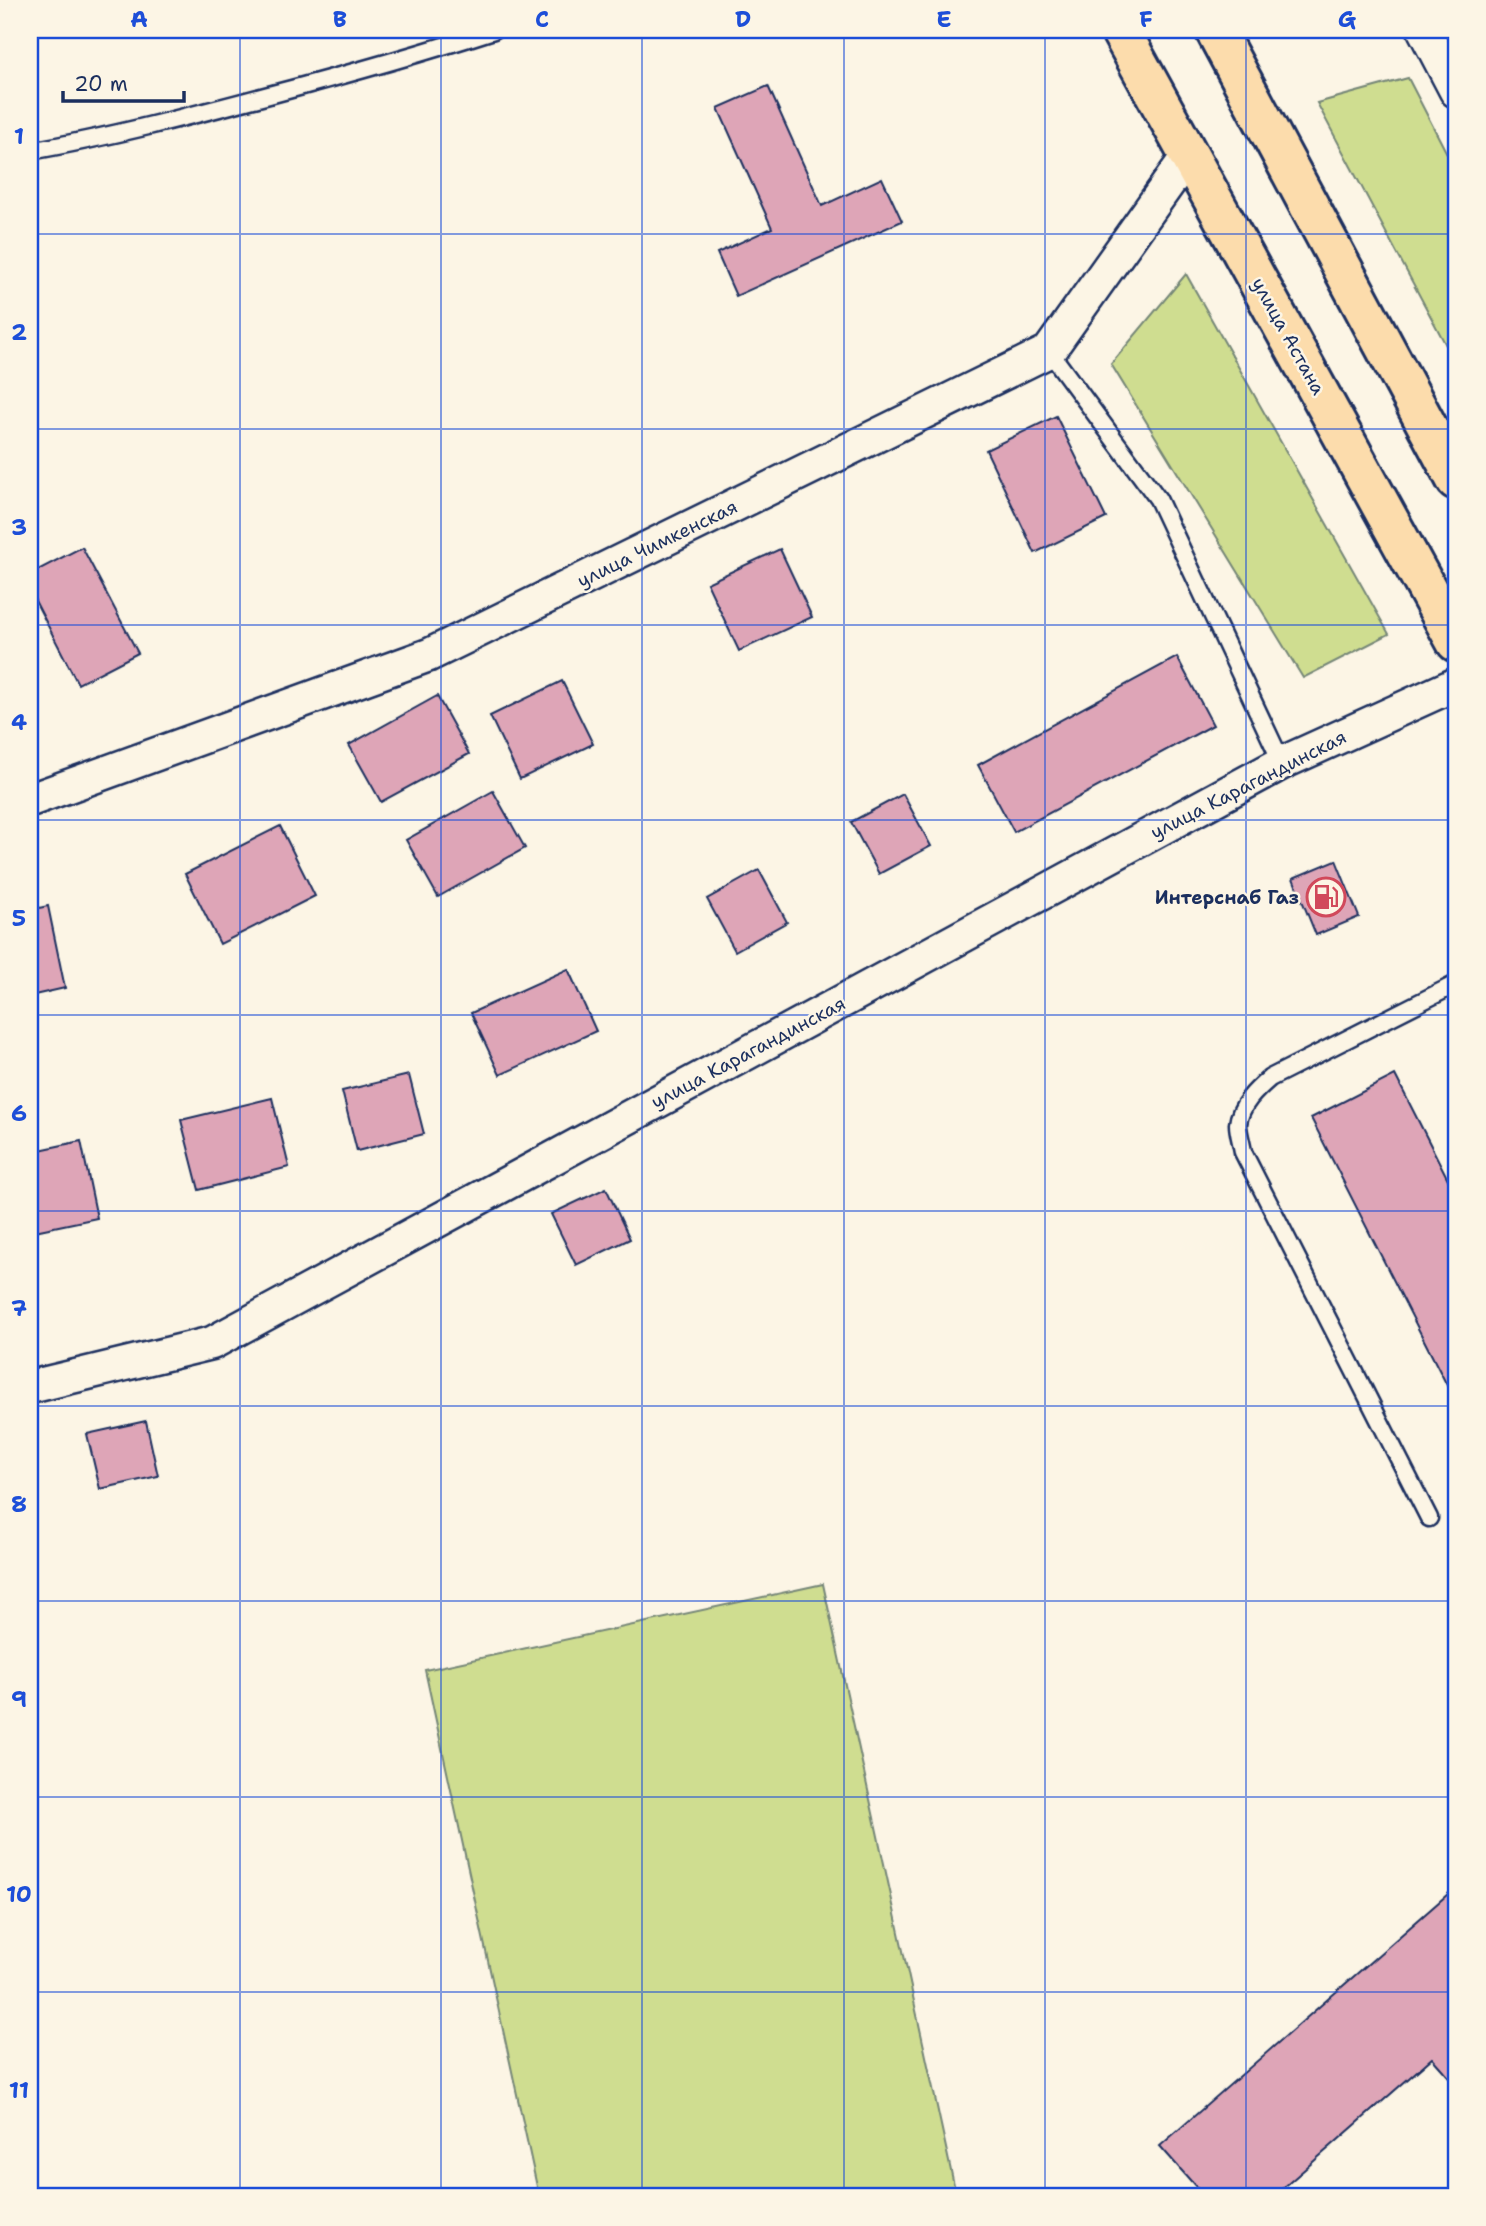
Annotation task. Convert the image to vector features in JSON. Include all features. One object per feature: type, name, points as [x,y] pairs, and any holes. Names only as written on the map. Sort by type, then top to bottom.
[{"type":"main road","name":"улица Астана","points":[[1121,30],[1456,642]]},
{"type":"main road","points":[[1215,30],[1456,480]]},
{"type":"street","points":[[1424,30],[1456,91]]},
{"type":"street","name":"улица Чимкенская","points":[[30,800],[429,655],[1049,351],[1190,153]]},
{"type":"street","name":"улица Карагандинская","points":[[30,1387],[212,1343],[1282,763],[1456,684]]},
{"type":"lane","points":[[30,151],[197,114],[412,57],[494,30]]},
{"type":"lane","points":[[1049,351],[1158,499],[1282,763]]},
{"type":"lane","points":[[1429,1518],[1243,1152],[1238,1125],[1243,1108],[1254,1092],[1270,1078],[1456,984]]},
{"type":"green space","points":[[1408,78],[1456,171],[1456,364],[1317,103]]},
{"type":"green space","points":[[1186,274],[1389,634],[1303,678],[1111,364]]},
{"type":"green space","points":[[823,1584],[956,2194],[539,2196],[425,1670]]},
{"type":"building","points":[[768,86],[822,206],[882,178],[902,221],[736,296],[717,253],[772,228],[718,108]]},
{"type":"building","points":[[1056,416],[1106,518],[1035,553],[986,450]]},
{"type":"building","points":[[82,547],[138,653],[78,684],[30,591],[30,574]]},
{"type":"building","points":[[780,549],[812,617],[739,651],[707,583]]},
{"type":"building","points":[[1177,657],[1213,725],[1014,832],[978,765]]},
{"type":"building","points":[[562,681],[593,744],[520,779],[490,716]]},
{"type":"building","points":[[437,696],[469,754],[381,802],[349,745]]},
{"type":"building","points":[[493,791],[525,848],[438,897],[406,840]]},
{"type":"building","points":[[903,794],[931,846],[879,874],[851,822]]},
{"type":"building","points":[[280,826],[315,896],[220,944],[185,874]]},
{"type":"building","name":"Интерснаб Газ","points":[[1336,860],[1359,917],[1316,935],[1293,878]]},
{"type":"building","points":[[759,870],[787,922],[735,951],[707,899]]},
{"type":"building","points":[[48,906],[65,988],[30,996],[30,910]]},
{"type":"building","points":[[568,969],[596,1031],[500,1075],[471,1013]]},
{"type":"building","points":[[409,1075],[424,1134],[357,1151],[342,1091]]},
{"type":"building","points":[[1395,1075],[1456,1195],[1456,1403],[1311,1118]]},
{"type":"building","points":[[272,1098],[289,1167],[199,1190],[181,1120]]},
{"type":"building","points":[[81,1141],[97,1218],[30,1232],[30,1152]]},
{"type":"building","points":[[606,1188],[630,1239],[576,1265],[551,1214]]},
{"type":"building","points":[[146,1421],[158,1476],[100,1489],[87,1434]]},
{"type":"building","points":[[1456,1887],[1456,2085],[1432,2058],[1274,2196],[1204,2196],[1160,2146]]},
{"type":"place","name":"Интерснаб Газ","points":[[1326,897]]}]
